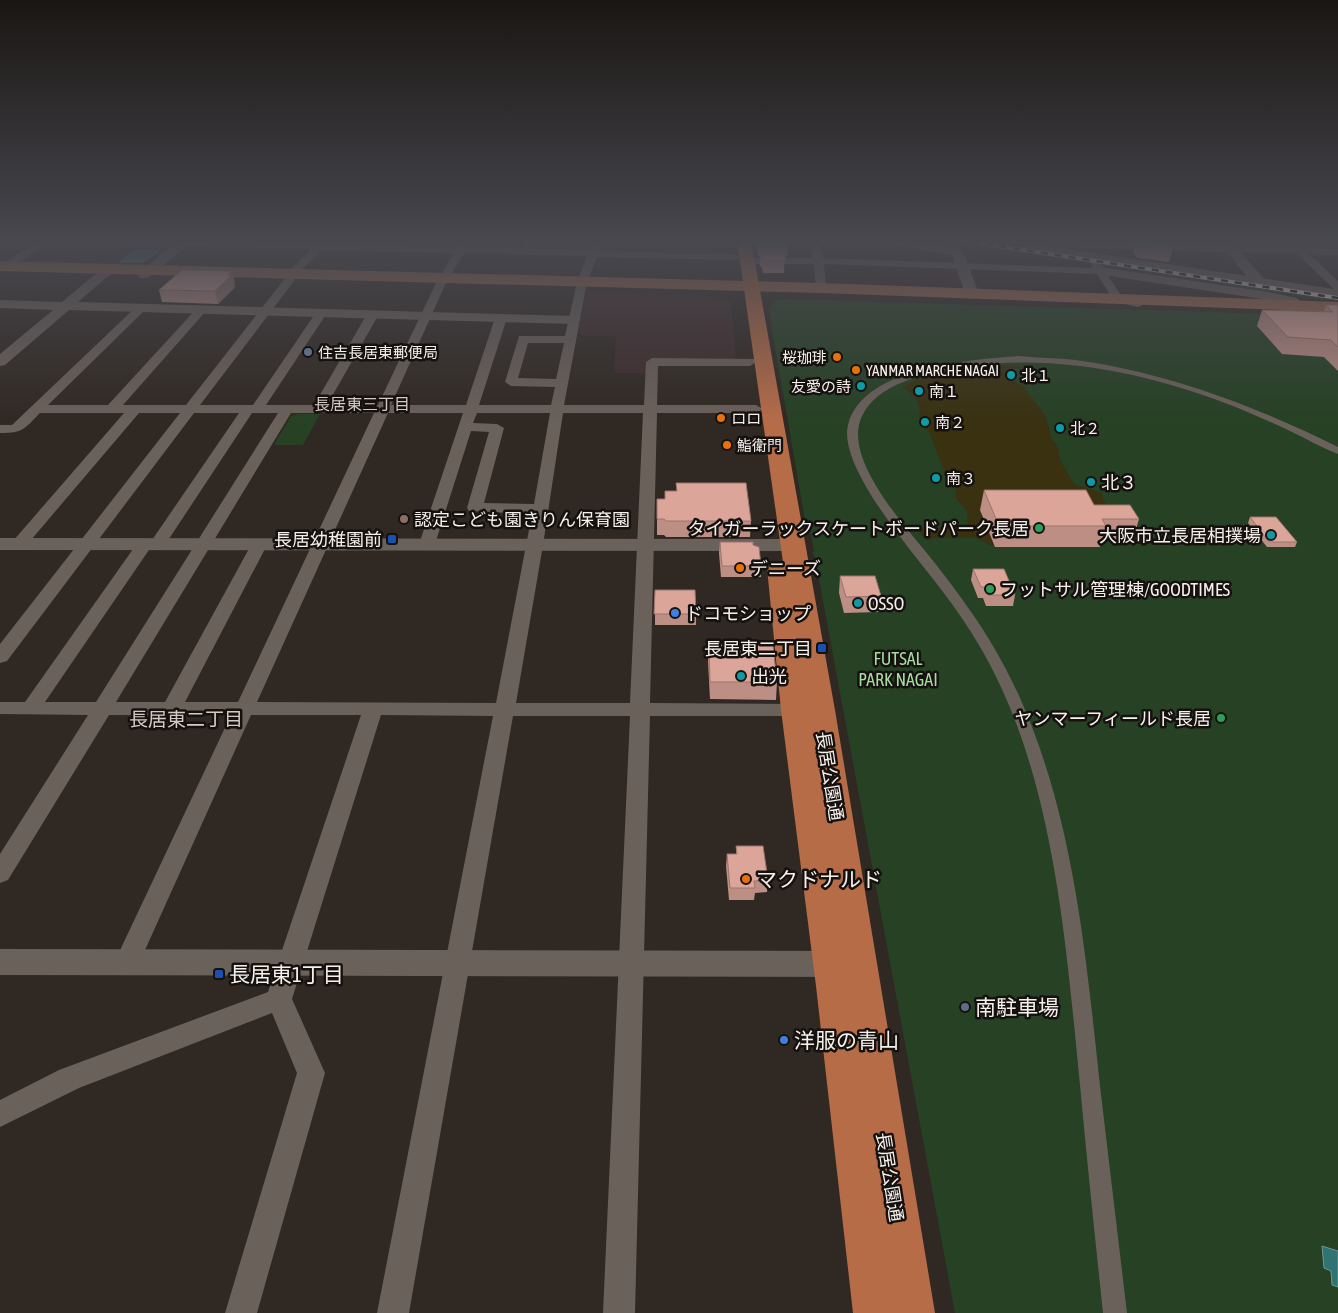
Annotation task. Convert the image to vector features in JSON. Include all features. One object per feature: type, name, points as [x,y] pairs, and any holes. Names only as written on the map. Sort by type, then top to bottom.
[{"type":"highway","name":"長居公園通","points":[[746,301],[756,409],[784,545]]},
{"type":"highway","name":"長居公園通","points":[[747,301],[845,964],[911,1313]]},
{"type":"highway","name":"長居公園通","points":[[845,964],[877,1313]]},
{"type":"main road","points":[[1095,301],[1338,312]]},
{"type":"main road","points":[[1186,301],[1338,307]]},
{"type":"street","points":[[0,362],[71,301]]},
{"type":"street","points":[[0,657],[272,301]]},
{"type":"street","points":[[126,963],[433,301]]},
{"type":"street","points":[[393,1313],[456,962],[535,545],[557,409],[578,301]]},
{"type":"street","points":[[1127,301],[1138,304]]},
{"type":"street","points":[[1292,301],[1298,305]]},
{"type":"street","points":[[0,304],[501,318],[572,330]]},
{"type":"street","points":[[0,444],[141,308]]},
{"type":"street","points":[[112,409],[202,309]]},
{"type":"street","points":[[31,708],[322,313]]},
{"type":"street","points":[[318,409],[373,314]]},
{"type":"street","points":[[501,318],[501,365],[510,382],[563,382]]},
{"type":"street","points":[[427,544],[472,409],[501,365],[523,339],[572,330]]},
{"type":"street","points":[[1115,1313],[1079,977],[1054,828],[1041,774],[1028,736],[992,656],[962,611],[889,512],[870,482],[854,450],[852,440],[853,427],[857,415],[868,400],[886,387],[905,378],[926,371],[963,363],[1041,360],[1112,369],[1186,387],[1250,410],[1338,451]]},
{"type":"street","points":[[619,1313],[638,710],[652,362],[750,362]]},
{"type":"street","points":[[37,409],[756,409]]},
{"type":"street","points":[[10,544],[135,409]]},
{"type":"street","points":[[0,874],[287,409]]},
{"type":"street","points":[[465,427],[497,428],[475,508],[540,509]]},
{"type":"street","points":[[0,429],[16,429]]},
{"type":"street","points":[[10,544],[203,546],[427,544],[784,545]]},
{"type":"street","points":[[172,708],[259,545]]},
{"type":"street","points":[[0,708],[808,710]]},
{"type":"street","points":[[241,1313],[311,1073],[278,999],[373,709]]},
{"type":"street","points":[[0,962],[845,964]]},
{"type":"street","points":[[0,1114],[69,1079],[278,999]]},
{"type":"shaded area","points":[[584,301],[726,301],[731,303],[736,360],[647,360],[646,373],[614,373],[616,336],[586,336],[578,333]]},
{"type":"green space","name":"FUTSAL PARK NAGAI","points":[[776,301],[853,301],[1338,316],[1338,1313],[955,1313],[815,558],[812,552],[814,551],[809,527],[806,526],[769,308]]},
{"type":"green space","points":[[298,414],[320,414],[303,445],[274,445],[291,416]]},
{"type":"sand","points":[[995,365],[1020,366],[1023,371],[1018,368],[1005,370],[1010,378],[1024,387],[1045,415],[1052,440],[1058,447],[1060,460],[1074,484],[1102,493],[1103,500],[1112,513],[994,545],[976,538],[933,538],[927,541],[915,526],[929,528],[969,527],[968,513],[956,498],[955,487],[942,466],[930,434],[919,419],[920,414],[917,400],[903,387],[924,377],[936,374]]},
{"type":"water","points":[[1322,1246],[1338,1251],[1338,1287],[1332,1285],[1331,1271],[1324,1268]]},
{"type":"building","points":[[1326,305],[1338,305],[1338,347],[1331,340],[1288,337],[1262,310],[1333,312]]},
{"type":"building","points":[[676,483],[746,483],[751,521],[666,521],[664,519],[657,519],[657,499],[665,499],[665,491],[677,491]]},
{"type":"building","points":[[984,490],[1086,490],[1094,505],[1130,505],[1139,519],[1102,519],[1106,526],[999,526]]},
{"type":"building","points":[[1250,517],[1276,517],[1297,542],[1269,542]]},
{"type":"building","points":[[720,542],[753,542],[753,545],[759,547],[761,566],[722,566]]},
{"type":"building","points":[[973,569],[1004,569],[1015,595],[988,595],[985,587],[981,587]]},
{"type":"building","points":[[840,576],[875,576],[881,596],[846,597]]},
{"type":"building","points":[[655,590],[695,590],[696,614],[654,614]]},
{"type":"building","points":[[709,645],[773,645],[777,682],[710,682]]},
{"type":"building","name":"マクドナルド","points":[[736,846],[763,846],[768,880],[754,881],[755,888],[730,888],[727,854],[737,854]]},
{"type":"place","name":"住吉長居東郵便局","points":[[308,352]]},
{"type":"place","name":"桜珈琲","points":[[837,357]]},
{"type":"place","name":"YANMAR MARCHE NAGAI","points":[[856,370]]},
{"type":"place","name":"北１","points":[[1011,375]]},
{"type":"place","name":"友愛の詩","points":[[861,386]]},
{"type":"place","name":"南１","points":[[919,391]]},
{"type":"place","name":"ロロ","points":[[721,418]]},
{"type":"place","name":"南２","points":[[925,422]]},
{"type":"place","name":"北２","points":[[1060,428]]},
{"type":"place","name":"鮨衛門","points":[[727,445]]},
{"type":"place","name":"南３","points":[[936,478]]},
{"type":"place","name":"北３","points":[[1091,482]]},
{"type":"place","name":"認定こども園きりん保育園","points":[[404,519]]},
{"type":"place","name":"タイガーラックスケートボードパーク長居","points":[[1039,528]]},
{"type":"place","name":"大阪市立長居相撲場","points":[[1271,535]]},
{"type":"place","name":"長居幼稚園前","points":[[392,539]]},
{"type":"place","name":"デニーズ","points":[[740,568]]},
{"type":"place","name":"フットサル管理棟/GOODTIMES","points":[[990,589]]},
{"type":"place","name":"OSSO","points":[[858,603]]},
{"type":"place","name":"ドコモショップ","points":[[675,613]]},
{"type":"place","name":"長居東二丁目","points":[[822,648]]},
{"type":"place","name":"出光","points":[[741,676]]},
{"type":"place","name":"ヤンマーフィールド長居","points":[[1221,718]]},
{"type":"place","name":"マクドナルド","points":[[746,879]]},
{"type":"place","name":"長居東1丁目","points":[[219,974]]},
{"type":"place","name":"南駐車場","points":[[965,1007]]},
{"type":"place","name":"洋服の青山","points":[[784,1040]]},
{"type":"district","name":"長居東三丁目","points":[[362,404]]},
{"type":"district","name":"長居東二丁目","points":[[186,719]]}]
